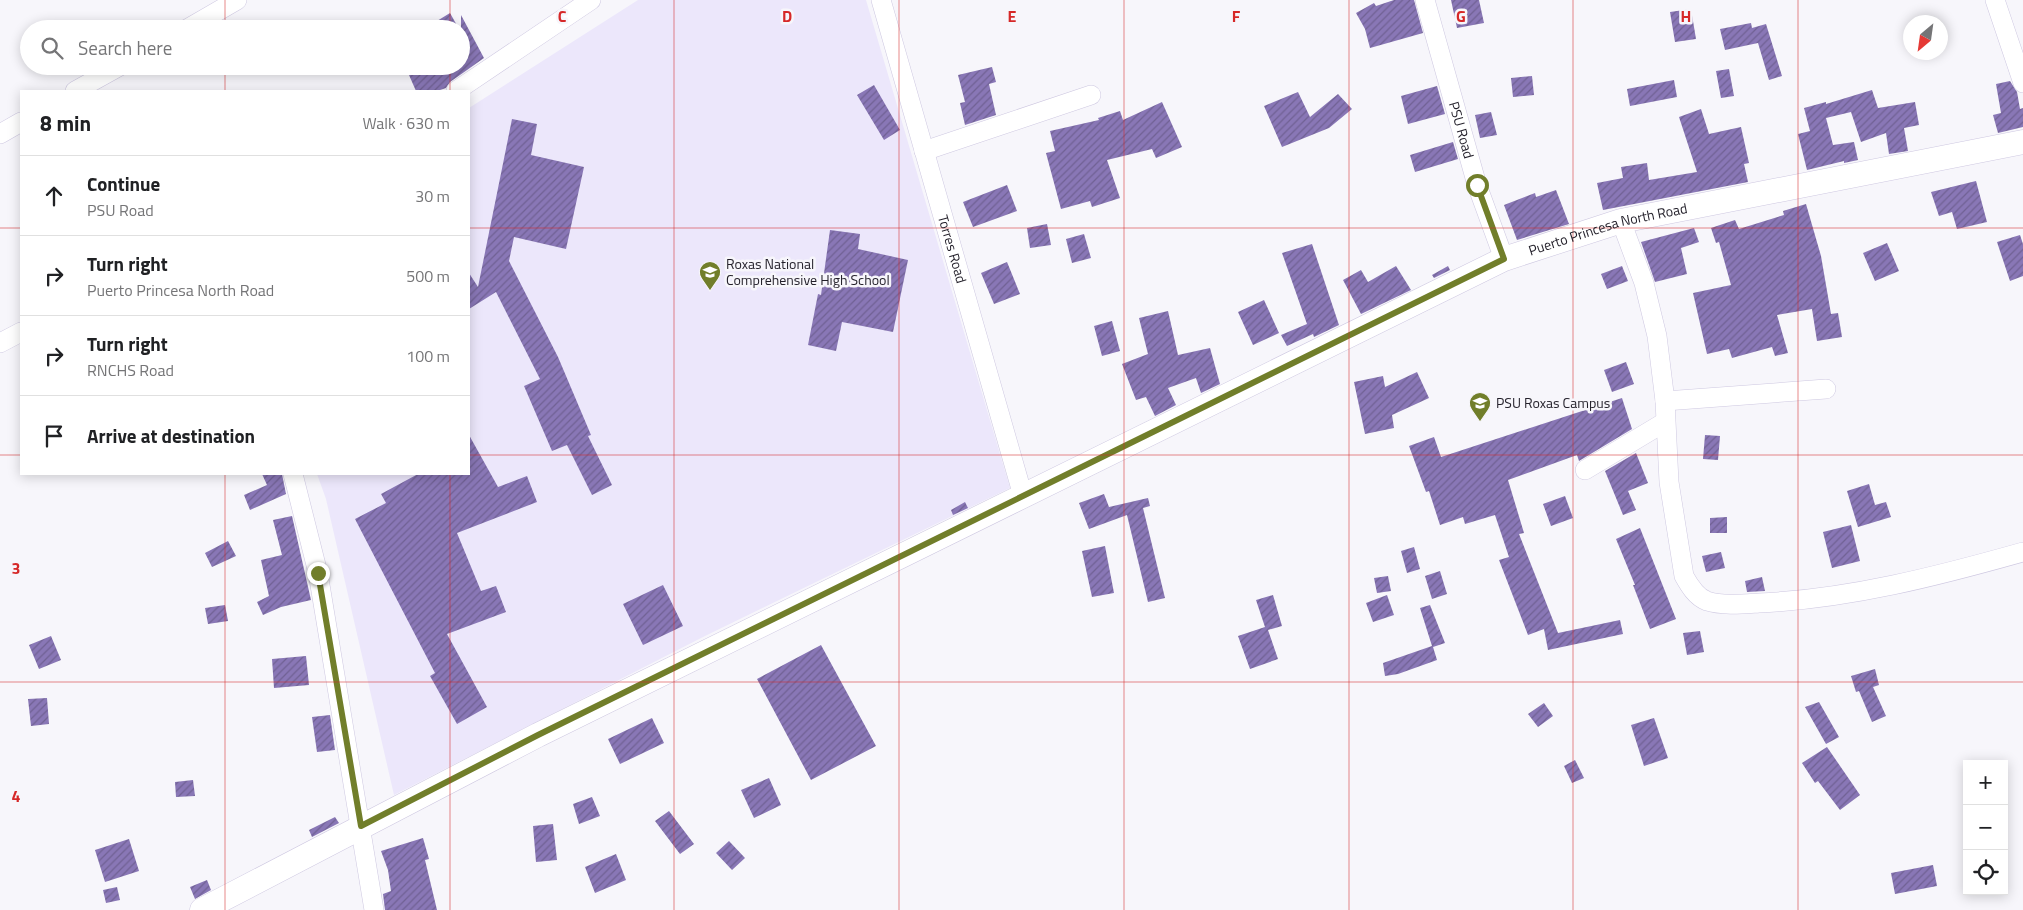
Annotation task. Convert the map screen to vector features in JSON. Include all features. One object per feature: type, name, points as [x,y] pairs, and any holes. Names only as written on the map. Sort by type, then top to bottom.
[{"type":"main road","name":"Puerto Princesa North Road","points":[[202,910],[538,735],[1504,259],[1621,221],[2023,142]]},
{"type":"street","points":[[203,20],[238,0]]},
{"type":"street","points":[[457,90],[591,0]]},
{"type":"street","name":"Torres Road","points":[[881,0],[1023,496]]},
{"type":"street","name":"PSU Road","points":[[1425,0],[1477,185],[1504,259]]},
{"type":"street","points":[[1995,0],[2023,83]]},
{"type":"street","points":[[77,90],[104,75]]},
{"type":"street","points":[[924,151],[1091,95]]},
{"type":"street","points":[[0,134],[20,123]]},
{"type":"street","points":[[1621,221],[1644,283],[1657,336],[1665,401],[1669,482],[1684,576],[1692,589],[1706,601],[1731,604],[1788,601],[1818,597],[1954,571],[2023,552]]},
{"type":"street","points":[[0,344],[20,333]]},
{"type":"street","points":[[1665,401],[1826,389]]},
{"type":"street","points":[[1585,470],[1665,422]]},
{"type":"street","points":[[293,475],[318,573],[374,910]]},
{"type":"shaded area","name":"Roxas National Comprehensive High School","points":[[638,0],[866,0],[1010,488],[705,636],[394,795],[326,499],[317,475],[470,475],[470,107]]},
{"type":"building","points":[[1394,0],[1414,0],[1423,33],[1370,48],[1365,29],[1356,13],[1374,3],[1376,6]]},
{"type":"building","points":[[1451,0],[1479,0],[1484,23],[1457,28]]},
{"type":"building","points":[[1691,9],[1696,39],[1675,42],[1670,12]]},
{"type":"building","points":[[450,13],[454,20],[439,20]]},
{"type":"building","points":[[1751,23],[1752,28],[1766,24],[1782,76],[1769,80],[1758,43],[1725,50],[1720,29]]},
{"type":"building","points":[[470,32],[484,58],[470,68]]},
{"type":"building","points":[[992,67],[996,82],[989,84],[996,115],[965,125],[960,103],[965,102],[958,75]]},
{"type":"building","points":[[1729,69],[1734,96],[1721,98],[1716,71]]},
{"type":"building","points":[[409,75],[460,75],[450,82],[446,88],[440,90],[416,90]]},
{"type":"building","points":[[1532,76],[1534,95],[1513,97],[1511,78]]},
{"type":"building","points":[[1674,80],[1677,97],[1630,106],[1627,89]]},
{"type":"building","points":[[2010,81],[2017,92],[2020,109],[2023,108],[2023,127],[1998,133],[1993,115],[2001,113],[1996,84]]},
{"type":"building","points":[[874,85],[900,130],[884,140],[857,95]]},
{"type":"building","points":[[1437,86],[1445,114],[1408,124],[1401,96]]},
{"type":"building","points":[[1872,90],[1878,108],[1915,102],[1919,125],[1904,128],[1908,151],[1889,154],[1886,133],[1861,142],[1851,112],[1826,118],[1833,145],[1854,142],[1858,160],[1844,163],[1844,161],[1807,170],[1798,134],[1810,131],[1804,108],[1826,102],[1826,104]]},
{"type":"building","points":[[1298,92],[1310,117],[1338,94],[1352,109],[1329,128],[1282,147],[1264,106]]},
{"type":"building","points":[[1162,102],[1182,147],[1156,158],[1152,149],[1107,160],[1120,198],[1092,207],[1090,201],[1061,209],[1046,153],[1055,151],[1050,131],[1099,120],[1098,118],[1120,111],[1123,120]]},
{"type":"building","points":[[1701,109],[1709,134],[1741,127],[1749,163],[1744,164],[1748,182],[1603,210],[1597,183],[1623,178],[1621,167],[1647,163],[1649,180],[1697,172],[1679,117]]},
{"type":"building","points":[[1491,112],[1497,135],[1480,138],[1475,115]]},
{"type":"building","points":[[512,119],[537,124],[531,155],[584,167],[566,249],[514,237],[509,261],[558,357],[591,435],[588,436],[612,485],[592,495],[567,445],[552,451],[524,386],[540,379],[496,292],[470,308],[470,275],[478,287]]},
{"type":"building","points":[[1453,142],[1458,159],[1415,172],[1410,155]]},
{"type":"building","points":[[1976,181],[1987,222],[1957,229],[1952,212],[1939,216],[1931,192]]},
{"type":"building","points":[[1007,185],[1017,211],[973,227],[963,202]]},
{"type":"building","points":[[1556,190],[1569,224],[1517,240],[1504,205],[1535,193],[1536,197]]},
{"type":"building","points":[[1806,204],[1821,256],[1831,314],[1838,313],[1842,337],[1817,341],[1812,309],[1777,315],[1788,353],[1775,356],[1772,347],[1732,358],[1729,349],[1707,354],[1693,293],[1731,285],[1719,242],[1716,243],[1711,228],[1735,220],[1739,229],[1784,215],[1783,211]]},
{"type":"building","points":[[1047,224],[1051,245],[1030,248],[1027,228]]},
{"type":"building","points":[[1694,228],[1699,242],[1681,248],[1687,274],[1655,282],[1641,242]]},
{"type":"building","points":[[830,230],[860,234],[858,249],[908,260],[893,332],[842,322],[836,351],[808,345],[818,294],[821,295]]},
{"type":"building","points":[[1084,234],[1091,258],[1072,263],[1066,239]]},
{"type":"building","points":[[2020,235],[2023,244],[2023,276],[2010,281],[1997,242]]},
{"type":"building","points":[[1887,243],[1899,271],[1875,281],[1863,253]]},
{"type":"building","points":[[1312,244],[1339,325],[1314,337],[1313,334],[1287,346],[1281,335],[1307,324],[1282,253]]},
{"type":"building","points":[[1007,262],[1020,294],[994,304],[981,273]]},
{"type":"building","points":[[1396,266],[1411,290],[1361,314],[1343,280],[1361,270],[1368,282]]},
{"type":"building","points":[[1448,266],[1450,270],[1434,278],[1432,275]]},
{"type":"building","points":[[1622,266],[1628,281],[1607,289],[1601,274]]},
{"type":"building","points":[[1264,300],[1279,333],[1253,345],[1238,312]]},
{"type":"building","points":[[1168,311],[1178,355],[1210,348],[1220,384],[1201,393],[1196,378],[1168,388],[1176,405],[1155,416],[1146,397],[1136,400],[1122,364],[1148,354],[1139,318]]},
{"type":"building","points":[[1112,321],[1120,351],[1102,356],[1094,326]]},
{"type":"building","points":[[1626,362],[1634,384],[1612,392],[1604,370]]},
{"type":"building","points":[[1417,372],[1429,398],[1392,415],[1394,428],[1365,434],[1354,382],[1383,376],[1385,387]]},
{"type":"building","points":[[1622,398],[1632,429],[1579,461],[1577,455],[1508,480],[1524,533],[1519,534],[1558,633],[1620,620],[1623,634],[1548,650],[1544,629],[1528,635],[1499,560],[1509,557],[1495,515],[1465,524],[1463,517],[1440,525],[1429,491],[1426,492],[1409,446],[1434,437],[1441,457]]},
{"type":"building","points":[[1705,435],[1720,436],[1718,460],[1703,459]]},
{"type":"building","points":[[470,437],[498,487],[527,476],[537,502],[457,533],[481,591],[496,586],[506,612],[447,634],[487,707],[457,724],[430,676],[435,673],[355,519],[386,503],[381,494],[416,475],[470,475]]},
{"type":"building","points":[[1636,453],[1648,483],[1628,491],[1636,510],[1623,515],[1605,471]]},
{"type":"building","points":[[262,475],[282,475],[286,494],[250,510],[244,495],[267,485]]},
{"type":"building","points":[[1869,484],[1875,505],[1886,502],[1891,517],[1858,527],[1847,491]]},
{"type":"building","points":[[1104,494],[1109,507],[1148,498],[1150,506],[1143,508],[1165,598],[1148,602],[1127,515],[1089,529],[1079,503]]},
{"type":"building","points":[[1565,496],[1573,518],[1551,526],[1543,504]]},
{"type":"building","points":[[965,502],[968,508],[953,515],[951,510]]},
{"type":"building","points":[[292,516],[311,600],[281,607],[263,615],[257,602],[269,596],[261,560],[282,555],[273,520]]},
{"type":"building","points":[[1727,517],[1727,533],[1710,533],[1710,518]]},
{"type":"building","points":[[1851,525],[1860,561],[1832,568],[1823,532]]},
{"type":"building","points":[[1640,528],[1676,619],[1650,629],[1633,585],[1635,585],[1616,539]]},
{"type":"building","points":[[228,541],[236,556],[212,567],[205,553]]},
{"type":"building","points":[[1105,546],[1114,593],[1092,597],[1082,551]]},
{"type":"building","points":[[1414,547],[1420,569],[1407,573],[1401,551]]},
{"type":"building","points":[[1721,552],[1725,568],[1706,572],[1702,556]]},
{"type":"building","points":[[1440,571],[1447,594],[1432,599],[1425,576]]},
{"type":"building","points":[[1388,576],[1391,591],[1377,593],[1374,578]]},
{"type":"building","points":[[1762,577],[1765,591],[1747,592],[1745,581]]},
{"type":"building","points":[[663,585],[683,626],[643,645],[623,604]]},
{"type":"building","points":[[1273,595],[1282,626],[1268,630],[1278,659],[1250,669],[1238,636],[1265,627],[1256,600]]},
{"type":"building","points":[[1387,595],[1394,615],[1373,622],[1366,603]]},
{"type":"building","points":[[225,605],[228,621],[208,624],[205,608]]},
{"type":"building","points":[[1430,605],[1445,643],[1433,647],[1437,660],[1398,674],[1385,676],[1383,663],[1432,646],[1420,608]]},
{"type":"building","points":[[1700,631],[1704,652],[1687,655],[1683,633]]},
{"type":"building","points":[[51,636],[61,660],[39,669],[29,645]]},
{"type":"building","points":[[821,645],[876,746],[811,780],[757,679]]},
{"type":"building","points":[[306,656],[309,685],[274,688],[272,659]]},
{"type":"building","points":[[1875,669],[1879,685],[1873,687],[1886,716],[1872,722],[1859,691],[1856,692],[1851,676]]},
{"type":"building","points":[[47,698],[49,724],[31,726],[28,699]]},
{"type":"building","points":[[1819,702],[1839,737],[1826,744],[1805,707]]},
{"type":"building","points":[[1544,703],[1553,716],[1538,727],[1528,714]]},
{"type":"building","points":[[330,715],[335,750],[317,752],[312,717]]},
{"type":"building","points":[[652,718],[664,743],[620,764],[608,739]]},
{"type":"building","points":[[1654,718],[1668,758],[1644,766],[1631,725]]},
{"type":"building","points":[[1827,747],[1860,795],[1840,810],[1818,781],[1815,783],[1802,763]]},
{"type":"building","points":[[1575,760],[1584,778],[1572,783],[1564,766]]},
{"type":"building","points":[[769,778],[781,805],[754,818],[741,790]]},
{"type":"building","points":[[193,780],[195,796],[176,797],[175,782]]},
{"type":"building","points":[[592,797],[600,816],[579,824],[573,804]]},
{"type":"building","points":[[669,811],[694,844],[680,854],[655,821]]},
{"type":"building","points":[[335,817],[339,823],[312,837],[309,830]]},
{"type":"building","points":[[553,824],[557,860],[536,862],[533,826]]},
{"type":"building","points":[[423,838],[429,859],[425,860],[437,910],[385,910],[383,894],[391,891],[388,870],[381,851]]},
{"type":"building","points":[[129,839],[139,871],[105,882],[95,850]]},
{"type":"building","points":[[729,841],[745,858],[732,870],[716,853]]},
{"type":"building","points":[[616,854],[626,880],[595,893],[585,867]]},
{"type":"building","points":[[1933,865],[1937,886],[1895,894],[1891,873]]},
{"type":"building","points":[[207,880],[211,890],[195,899],[190,887]]},
{"type":"building","points":[[117,887],[120,900],[106,903],[103,890]]},
{"type":"place","name":"Roxas National Comprehensive High School","points":[[710,291]]},
{"type":"place","name":"PSU Roxas Campus","points":[[1480,422]]},
{"type":"route","points":[[318,573],[361,826],[538,735],[1504,259],[1477,185]]}]
